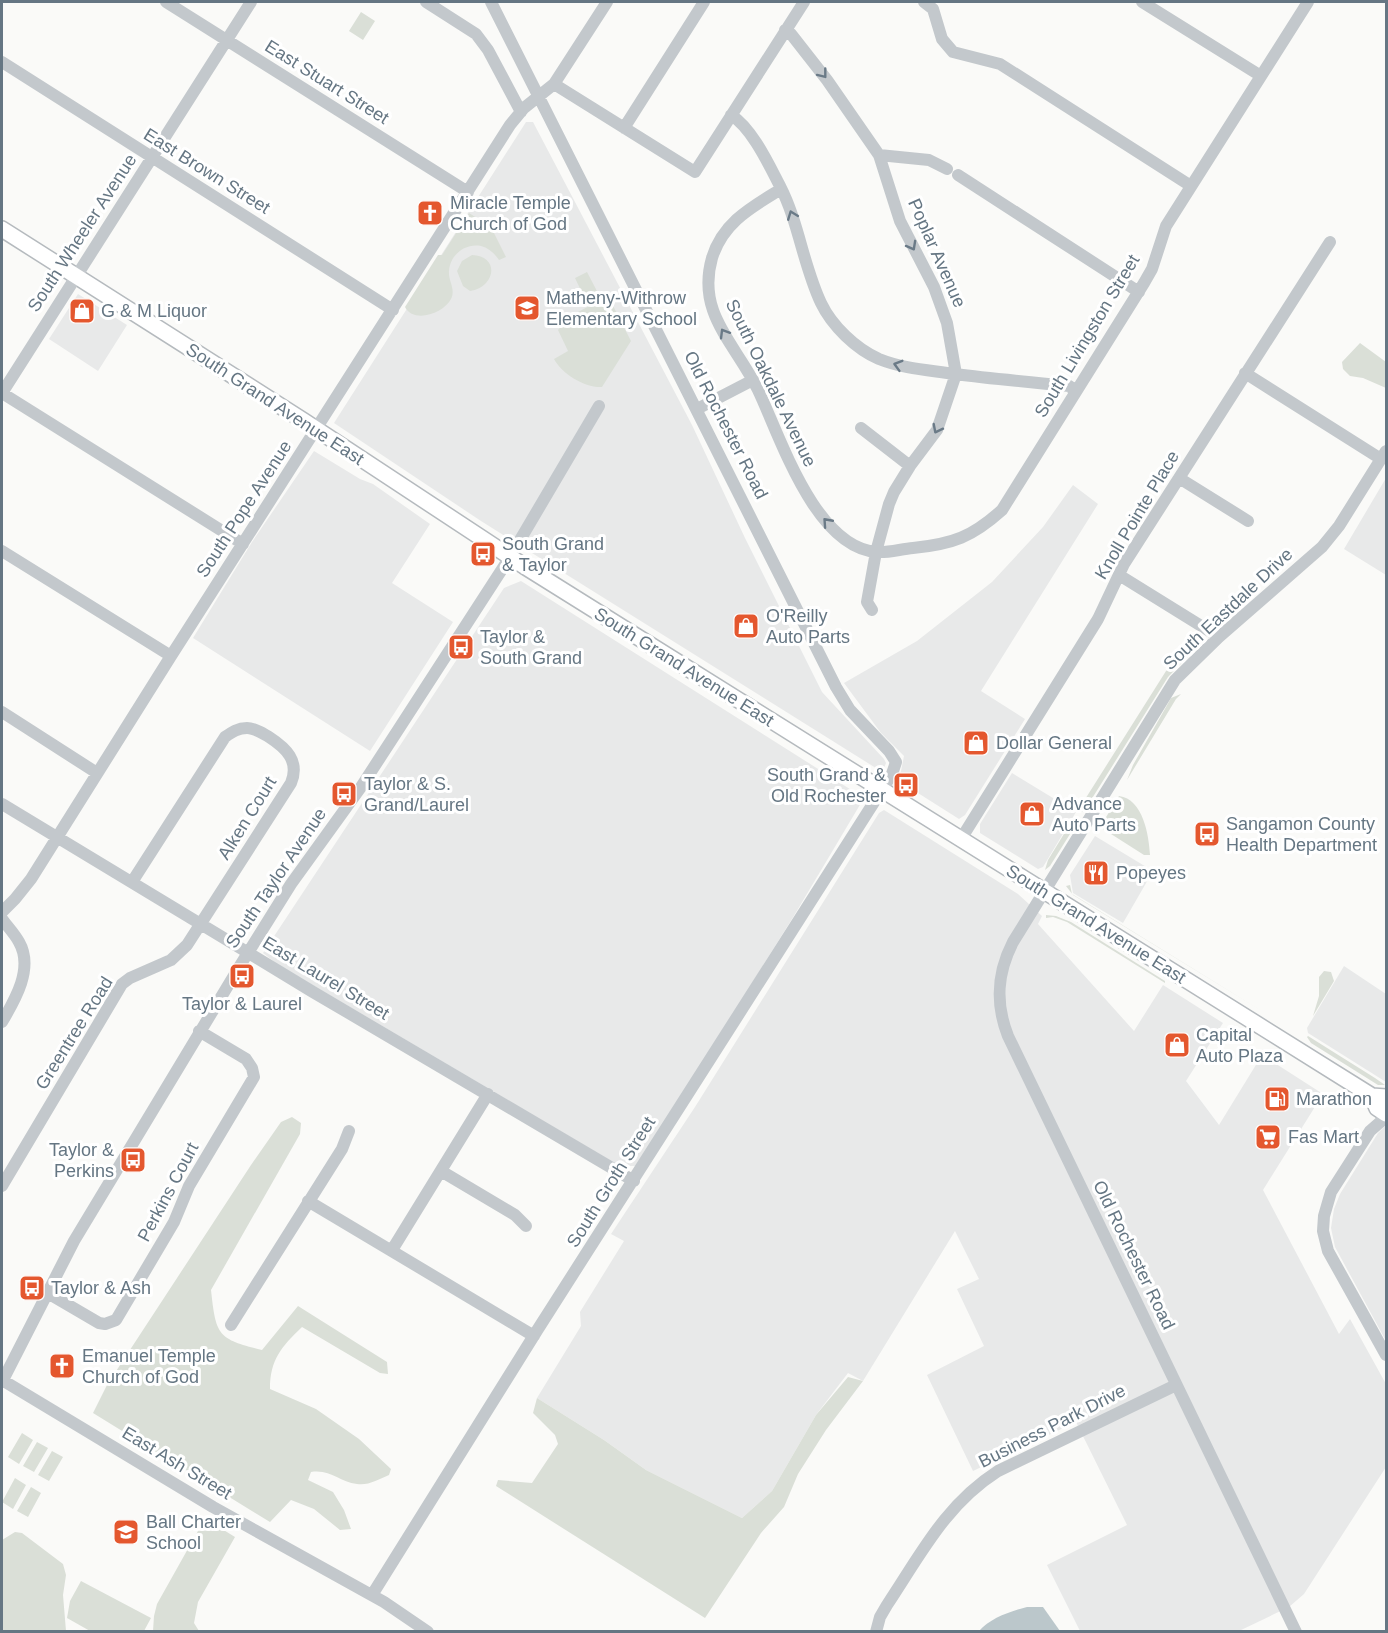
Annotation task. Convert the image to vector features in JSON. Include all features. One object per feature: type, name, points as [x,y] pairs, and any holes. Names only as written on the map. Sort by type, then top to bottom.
[{"type":"main road","name":"South Grand Avenue East","points":[[2,229],[317,430],[510,557],[1383,1103]]},
{"type":"street","name":"East Stuart Street","points":[[166,2],[468,192]]},
{"type":"street","name":"South Wheeler Avenue","points":[[2,393],[251,2]]},
{"type":"street","points":[[426,2],[476,34],[488,50],[520,112]]},
{"type":"street","name":"Old Rochester Road","points":[[491,2],[836,687],[850,710],[894,756],[896,766],[881,790]]},
{"type":"street","name":"South Pope Avenue","points":[[2,912],[23,890],[510,125],[520,112],[554,84],[607,2]]},
{"type":"street","points":[[624,128],[704,2]]},
{"type":"street","points":[[554,84],[695,172],[804,2]]},
{"type":"street","points":[[924,2],[933,9],[942,39],[953,52],[1000,64],[1191,186]]},
{"type":"street","points":[[1142,2],[1261,76]]},
{"type":"street","name":"South Livingston Street","points":[[876,552],[951,542],[975,532],[1002,510],[1139,292],[1152,269],[1166,226],[1308,2]]},
{"type":"street","name":"Poplar Avenue","points":[[785,30],[791,34],[827,80],[879,155],[900,221],[934,287],[947,323],[956,374],[937,430],[910,466],[889,504],[876,552],[867,602],[872,610]]},
{"type":"street","name":"East Brown Street","points":[[2,62],[393,310]]},
{"type":"street","points":[[732,115],[739,120],[753,140],[781,189],[793,217],[822,304],[846,336],[877,358],[910,369],[1069,386],[1076,391]]},
{"type":"street","points":[[879,155],[929,160],[952,172],[1139,292]]},
{"type":"street","name":"South Oakdale Avenue","points":[[781,189],[750,207],[738,217],[720,239],[710,267],[709,286],[712,312],[753,380],[798,477],[824,520],[847,540],[859,547],[876,552]]},
{"type":"street","name":"Knoll Pointe Place","points":[[961,839],[1098,619],[1119,575],[1330,242]]},
{"type":"street","points":[[1245,373],[1384,455]]},
{"type":"street","points":[[697,409],[753,380]]},
{"type":"street","points":[[2,393],[243,544]]},
{"type":"street","name":"South Taylor Avenue","points":[[2,1381],[46,1292],[80,1231],[199,1031],[303,865],[386,749],[510,557],[599,406]]},
{"type":"street","points":[[861,428],[910,466]]},
{"type":"street","name":"South Eastdale Drive","points":[[1045,892],[1175,680],[1219,637],[1322,547],[1339,526],[1384,455]]},
{"type":"street","points":[[1179,478],[1248,521]]},
{"type":"street","points":[[2,551],[171,656]]},
{"type":"street","points":[[1119,575],[1219,637]]},
{"type":"street","points":[[2,712],[97,773]]},
{"type":"street","name":"Alken Court","points":[[132,882],[225,737],[235,730],[246,728],[264,734],[282,745],[290,755],[295,767],[293,778],[201,925]]},
{"type":"street","name":"South Groth Street","points":[[372,1595],[881,790]]},
{"type":"street","name":"East Laurel Street","points":[[2,804],[201,925],[634,1181]]},
{"type":"street","name":"Old Rochester Road","points":[[1045,892],[1013,942],[1003,964],[998,992],[1002,1022],[1296,1632]]},
{"type":"street","points":[[2,919],[20,943],[24,965],[19,992],[2,1022]]},
{"type":"street","name":"Greentree Road","points":[[2,1186],[122,984],[126,980],[171,960],[187,945],[201,925]]},
{"type":"street","name":"Perkins Court","points":[[46,1292],[105,1328],[116,1320],[174,1222],[189,1186],[257,1074],[246,1059],[199,1031]]},
{"type":"street","points":[[392,1250],[488,1094]]},
{"type":"street","points":[[1383,1103],[1372,1117],[1370,1131],[1331,1192],[1324,1216],[1323,1231],[1328,1251],[1386,1355]]},
{"type":"street","points":[[231,1325],[342,1149],[349,1131]]},
{"type":"street","points":[[441,1171],[515,1215],[526,1226]]},
{"type":"street","points":[[308,1201],[534,1336]]},
{"type":"street","name":"East Ash Street","points":[[2,1381],[213,1507],[405,1614],[424,1630]]},
{"type":"street","name":"Business Park Drive","points":[[876,1632],[880,1617],[887,1605],[943,1519],[971,1490],[998,1471],[1176,1385]]},
{"type":"shaded area","points":[[361,12],[375,21],[363,40],[349,31]]},
{"type":"shaded area","points":[[526,122],[533,122],[692,425],[745,538],[822,692],[884,759],[886,763],[884,768],[879,770],[481,521],[334,423]]},
{"type":"shaded area","points":[[469,213],[491,227],[506,257],[499,260],[487,248],[481,246],[464,248],[455,255],[450,265],[449,275],[453,292],[447,304],[429,315],[415,315],[409,312],[405,307],[438,255],[442,255]]},
{"type":"shaded area","points":[[472,255],[487,260],[491,266],[491,272],[485,284],[470,291],[463,286],[457,271],[462,261]]},
{"type":"shaded area","points":[[587,272],[599,295],[586,301],[575,278]]},
{"type":"shaded area","points":[[78,294],[127,325],[98,371],[49,339]]},
{"type":"shaded area","points":[[608,296],[631,341],[602,387],[595,387],[581,383],[568,375],[554,359],[568,351],[558,330],[563,320]]},
{"type":"shaded area","points":[[1360,343],[1386,362],[1386,388],[1363,378],[1350,376],[1343,369],[1342,362]]},
{"type":"shaded area","points":[[314,451],[360,479],[373,484],[430,524],[392,583],[453,622],[370,751],[193,638],[252,542]]},
{"type":"shaded area","points":[[1386,478],[1386,575],[1344,549]]},
{"type":"shaded area","points":[[1073,485],[1098,504],[981,691],[1025,719],[965,815],[959,819],[899,781],[904,756],[881,733],[844,683],[917,641],[992,582],[1043,527]]},
{"type":"shaded area","points":[[521,581],[864,798],[792,919],[638,1166],[625,1166],[613,1162],[277,964],[263,953],[504,588]]},
{"type":"shaded area","points":[[1202,636],[1201,643],[1168,677],[1086,808],[1082,812],[1077,812],[1166,671]]},
{"type":"shaded area","points":[[1181,694],[1127,780],[1133,765],[1171,698]]},
{"type":"shaded area","points":[[1012,773],[1076,812],[1043,867],[1038,869],[980,833],[980,824]]},
{"type":"shaded area","points":[[1119,796],[1134,804],[1139,811],[1146,828],[1150,855],[1144,855],[1100,827]]},
{"type":"shaded area","points":[[884,810],[1018,894],[1042,916],[1038,924],[1134,1031],[1163,985],[1223,1023],[1186,1081],[1219,1125],[1262,1055],[1323,1094],[1263,1190],[1339,1334],[1350,1319],[1386,1384],[1386,1467],[1304,1594],[1289,1607],[1239,1631],[1080,1631],[1047,1565],[1127,1525],[1076,1422],[973,1471],[927,1375],[984,1346],[957,1289],[979,1279],[955,1231],[863,1381],[848,1373],[816,1415],[772,1491],[742,1518],[646,1470],[604,1440],[537,1398],[581,1326],[580,1312],[624,1241],[611,1234],[695,1107],[879,813]]},
{"type":"shaded area","points":[[1070,824],[1072,829],[1070,834],[1050,866],[1045,870],[1048,860]]},
{"type":"shaded area","points":[[1095,836],[1153,871],[1123,923],[1073,893],[1070,875]]},
{"type":"shaded area","points":[[1072,894],[1270,1016],[1073,895]]},
{"type":"shaded area","points":[[1046,915],[1071,922],[1165,983],[1067,922],[1053,917],[1046,918]]},
{"type":"shaded area","points":[[1344,966],[1386,994],[1386,1082],[1308,1033],[1307,1028]]},
{"type":"shaded area","points":[[1324,971],[1331,972],[1334,981],[1313,1016],[1319,996],[1319,977]]},
{"type":"shaded area","points":[[1308,1036],[1385,1085],[1378,1085],[1311,1043]]},
{"type":"shaded area","points":[[292,1117],[301,1123],[300,1134],[211,1290],[213,1305],[222,1333],[247,1346],[262,1350],[298,1306],[387,1362],[388,1374],[380,1373],[302,1327],[278,1355],[272,1370],[270,1389],[316,1409],[359,1439],[391,1469],[389,1475],[365,1484],[351,1483],[324,1472],[311,1472],[308,1480],[333,1492],[344,1510],[351,1529],[340,1530],[314,1509],[291,1500],[270,1522],[93,1413],[107,1385],[251,1165],[281,1122]]},
{"type":"shaded area","points":[[1386,1125],[1386,1341],[1335,1247],[1331,1228],[1334,1209],[1340,1194],[1378,1133]]},
{"type":"shaded area","points":[[848,1377],[863,1381],[826,1430],[798,1474],[784,1507],[761,1533],[705,1618],[496,1486],[498,1480],[532,1483],[558,1444],[555,1435],[533,1413],[537,1398],[604,1440],[646,1470],[742,1518],[772,1491],[816,1415]]},
{"type":"shaded area","points":[[22,1433],[33,1440],[19,1464],[8,1457]]},
{"type":"shaded area","points":[[37,1442],[48,1448],[34,1472],[23,1466]]},
{"type":"shaded area","points":[[52,1451],[63,1457],[49,1481],[38,1475]]},
{"type":"shaded area","points":[[15,1478],[26,1485],[13,1509],[2,1502]]},
{"type":"shaded area","points":[[31,1487],[41,1493],[28,1517],[17,1511]]},
{"type":"shaded area","points":[[203,1522],[235,1537],[198,1602],[194,1623],[199,1631],[153,1631],[157,1604]]},
{"type":"shaded area","points":[[15,1532],[22,1533],[63,1564],[66,1575],[63,1595],[66,1631],[2,1631],[2,1540]]},
{"type":"shaded area","points":[[81,1581],[151,1618],[144,1631],[90,1631],[67,1618],[70,1601]]},
{"type":"shaded area","points":[[1027,1607],[1043,1607],[1060,1631],[979,1631],[995,1619]]},
{"type":"place","name":"Miracle Temple Church of God","points":[[430,213]]},
{"type":"place","name":"Matheny-Withrow Elementary School","points":[[527,308]]},
{"type":"place","name":"G & M Liquor","points":[[82,311]]},
{"type":"place","name":"South Grand & Taylor","points":[[483,554]]},
{"type":"place","name":"O'Reilly Auto Parts","points":[[746,626]]},
{"type":"place","name":"Taylor & South Grand","points":[[461,647]]},
{"type":"place","name":"Dollar General","points":[[976,743]]},
{"type":"place","name":"South Grand & Old Rochester","points":[[906,785]]},
{"type":"place","name":"Taylor & S. Grand/Laurel","points":[[344,794]]},
{"type":"place","name":"Advance Auto Parts","points":[[1032,814]]},
{"type":"place","name":"Sangamon County Health Department","points":[[1207,834]]},
{"type":"place","name":"Popeyes","points":[[1096,873]]},
{"type":"place","name":"Taylor & Laurel","points":[[242,976]]},
{"type":"place","name":"Capital Auto Plaza","points":[[1177,1045]]},
{"type":"place","name":"Marathon","points":[[1277,1099]]},
{"type":"place","name":"Fas Mart","points":[[1268,1137]]},
{"type":"place","name":"Taylor & Perkins","points":[[133,1160]]},
{"type":"place","name":"Taylor & Ash","points":[[32,1288]]},
{"type":"place","name":"Emanuel Temple Church of God","points":[[62,1366]]},
{"type":"place","name":"Ball Charter School","points":[[126,1532]]}]
